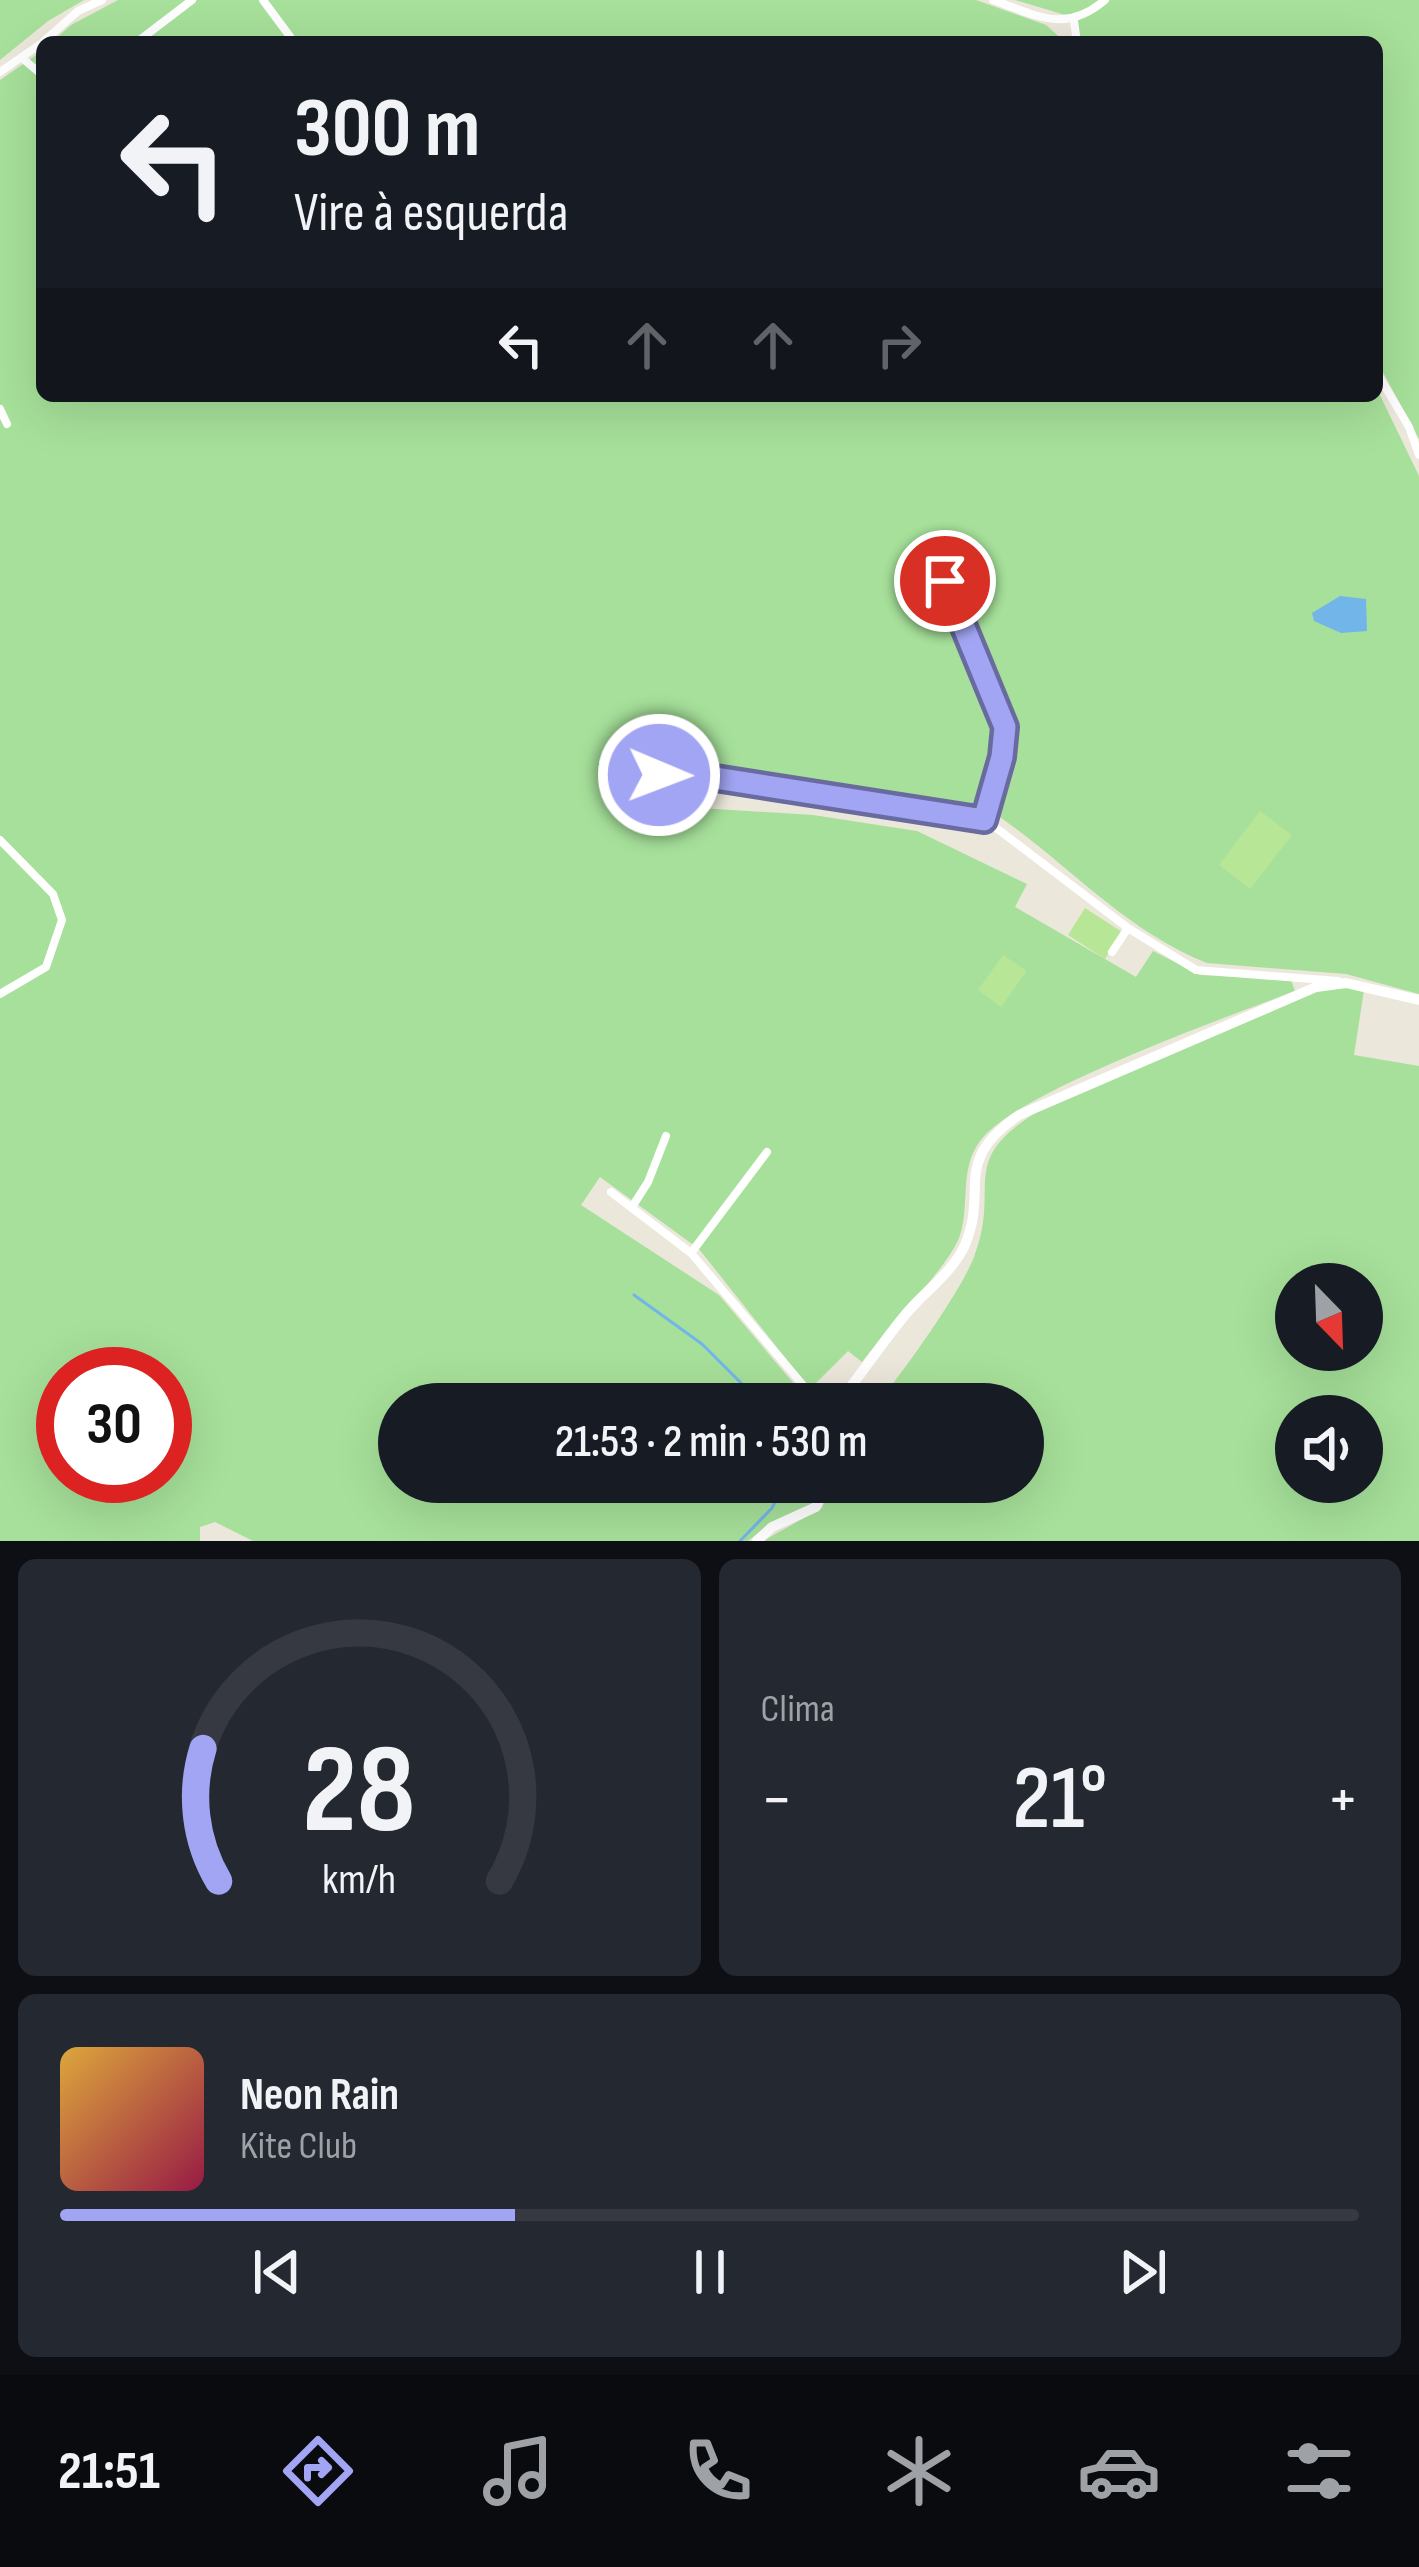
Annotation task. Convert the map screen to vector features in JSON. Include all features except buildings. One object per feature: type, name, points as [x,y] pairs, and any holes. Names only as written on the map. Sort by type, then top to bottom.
[{"type":"street","points":[[49,36],[78,11],[102,0]]},
{"type":"street","points":[[145,36],[192,0]]},
{"type":"street","points":[[263,0],[290,36]]},
{"type":"street","points":[[993,0],[1057,21],[1074,21],[1106,0]]},
{"type":"street","points":[[1074,21],[1076,36]]},
{"type":"street","points":[[0,72],[36,47]]},
{"type":"street","points":[[22,58],[36,70]]},
{"type":"street","points":[[1383,383],[1419,455]]},
{"type":"street","points":[[0,410],[7,424]]},
{"type":"street","points":[[945,581],[1005,727],[1002,757],[984,820]]},
{"type":"street","points":[[664,770],[984,820],[1185,965],[1205,972],[1346,983],[1419,1000]]},
{"type":"street","points":[[0,840],[52,894],[62,920],[46,967],[0,994]]},
{"type":"street","points":[[1112,952],[1128,928]]},
{"type":"street","points":[[854,1383],[964,1247],[977,1157],[1001,1128],[1031,1108],[1144,1058],[1316,987],[1346,983]]},
{"type":"street","points":[[632,1207],[651,1178],[666,1136]]},
{"type":"street","points":[[691,1252],[766,1152]]},
{"type":"street","points":[[611,1192],[691,1252],[801,1383]]},
{"type":"street","points":[[757,1541],[772,1527],[818,1503]]},
{"type":"green space","points":[[0,0],[84,0],[48,21],[0,60]]},
{"type":"green space","points":[[118,0],[976,0],[1046,25],[1058,36],[59,36]]},
{"type":"green space","points":[[1015,0],[1419,0],[1419,439],[1383,372],[1383,36],[1080,36],[1072,17]]},
{"type":"green space","points":[[36,55],[36,402],[1383,401],[1419,476],[1419,994],[1346,974],[1207,963],[1121,913],[991,811],[1014,728],[946,569],[932,577],[996,727],[998,748],[979,814],[669,765],[653,754],[637,767],[634,804],[813,815],[917,831],[1027,884],[1015,907],[1136,977],[1153,951],[1200,975],[1291,980],[1295,991],[1126,1057],[1035,1100],[1001,1122],[973,1152],[959,1238],[942,1266],[862,1362],[848,1351],[816,1383],[805,1383],[699,1249],[600,1177],[581,1205],[719,1295],[793,1383],[378,1383],[378,1503],[813,1503],[770,1523],[748,1541],[253,1541],[215,1522],[200,1527],[200,1541],[0,1541],[0,80]]},
{"type":"green space","points":[[1260,811],[1292,835],[1250,889],[1219,865]]},
{"type":"green space","points":[[1085,908],[1122,932],[1105,959],[1068,935]]},
{"type":"green space","points":[[1003,955],[1027,971],[1001,1007],[978,990]]},
{"type":"green space","points":[[1347,987],[1364,990],[1354,1055],[1419,1066],[1419,1541],[763,1541],[824,1503],[1044,1503],[1044,1383],[892,1383],[930,1332],[974,1257],[982,1231],[989,1160],[1015,1127],[1043,1108],[1314,992]]},
{"type":"water","points":[[1340,596],[1366,599],[1367,631],[1341,633],[1314,621],[1312,613]]},
{"type":"waterway","points":[[634,1295],[702,1344],[741,1383]]},
{"type":"waterway","points":[[740,1541],[774,1503]]},
{"type":"route","points":[[659,775],[664,770],[737,779],[984,820],[1002,757],[1005,727],[945,581]]}]
